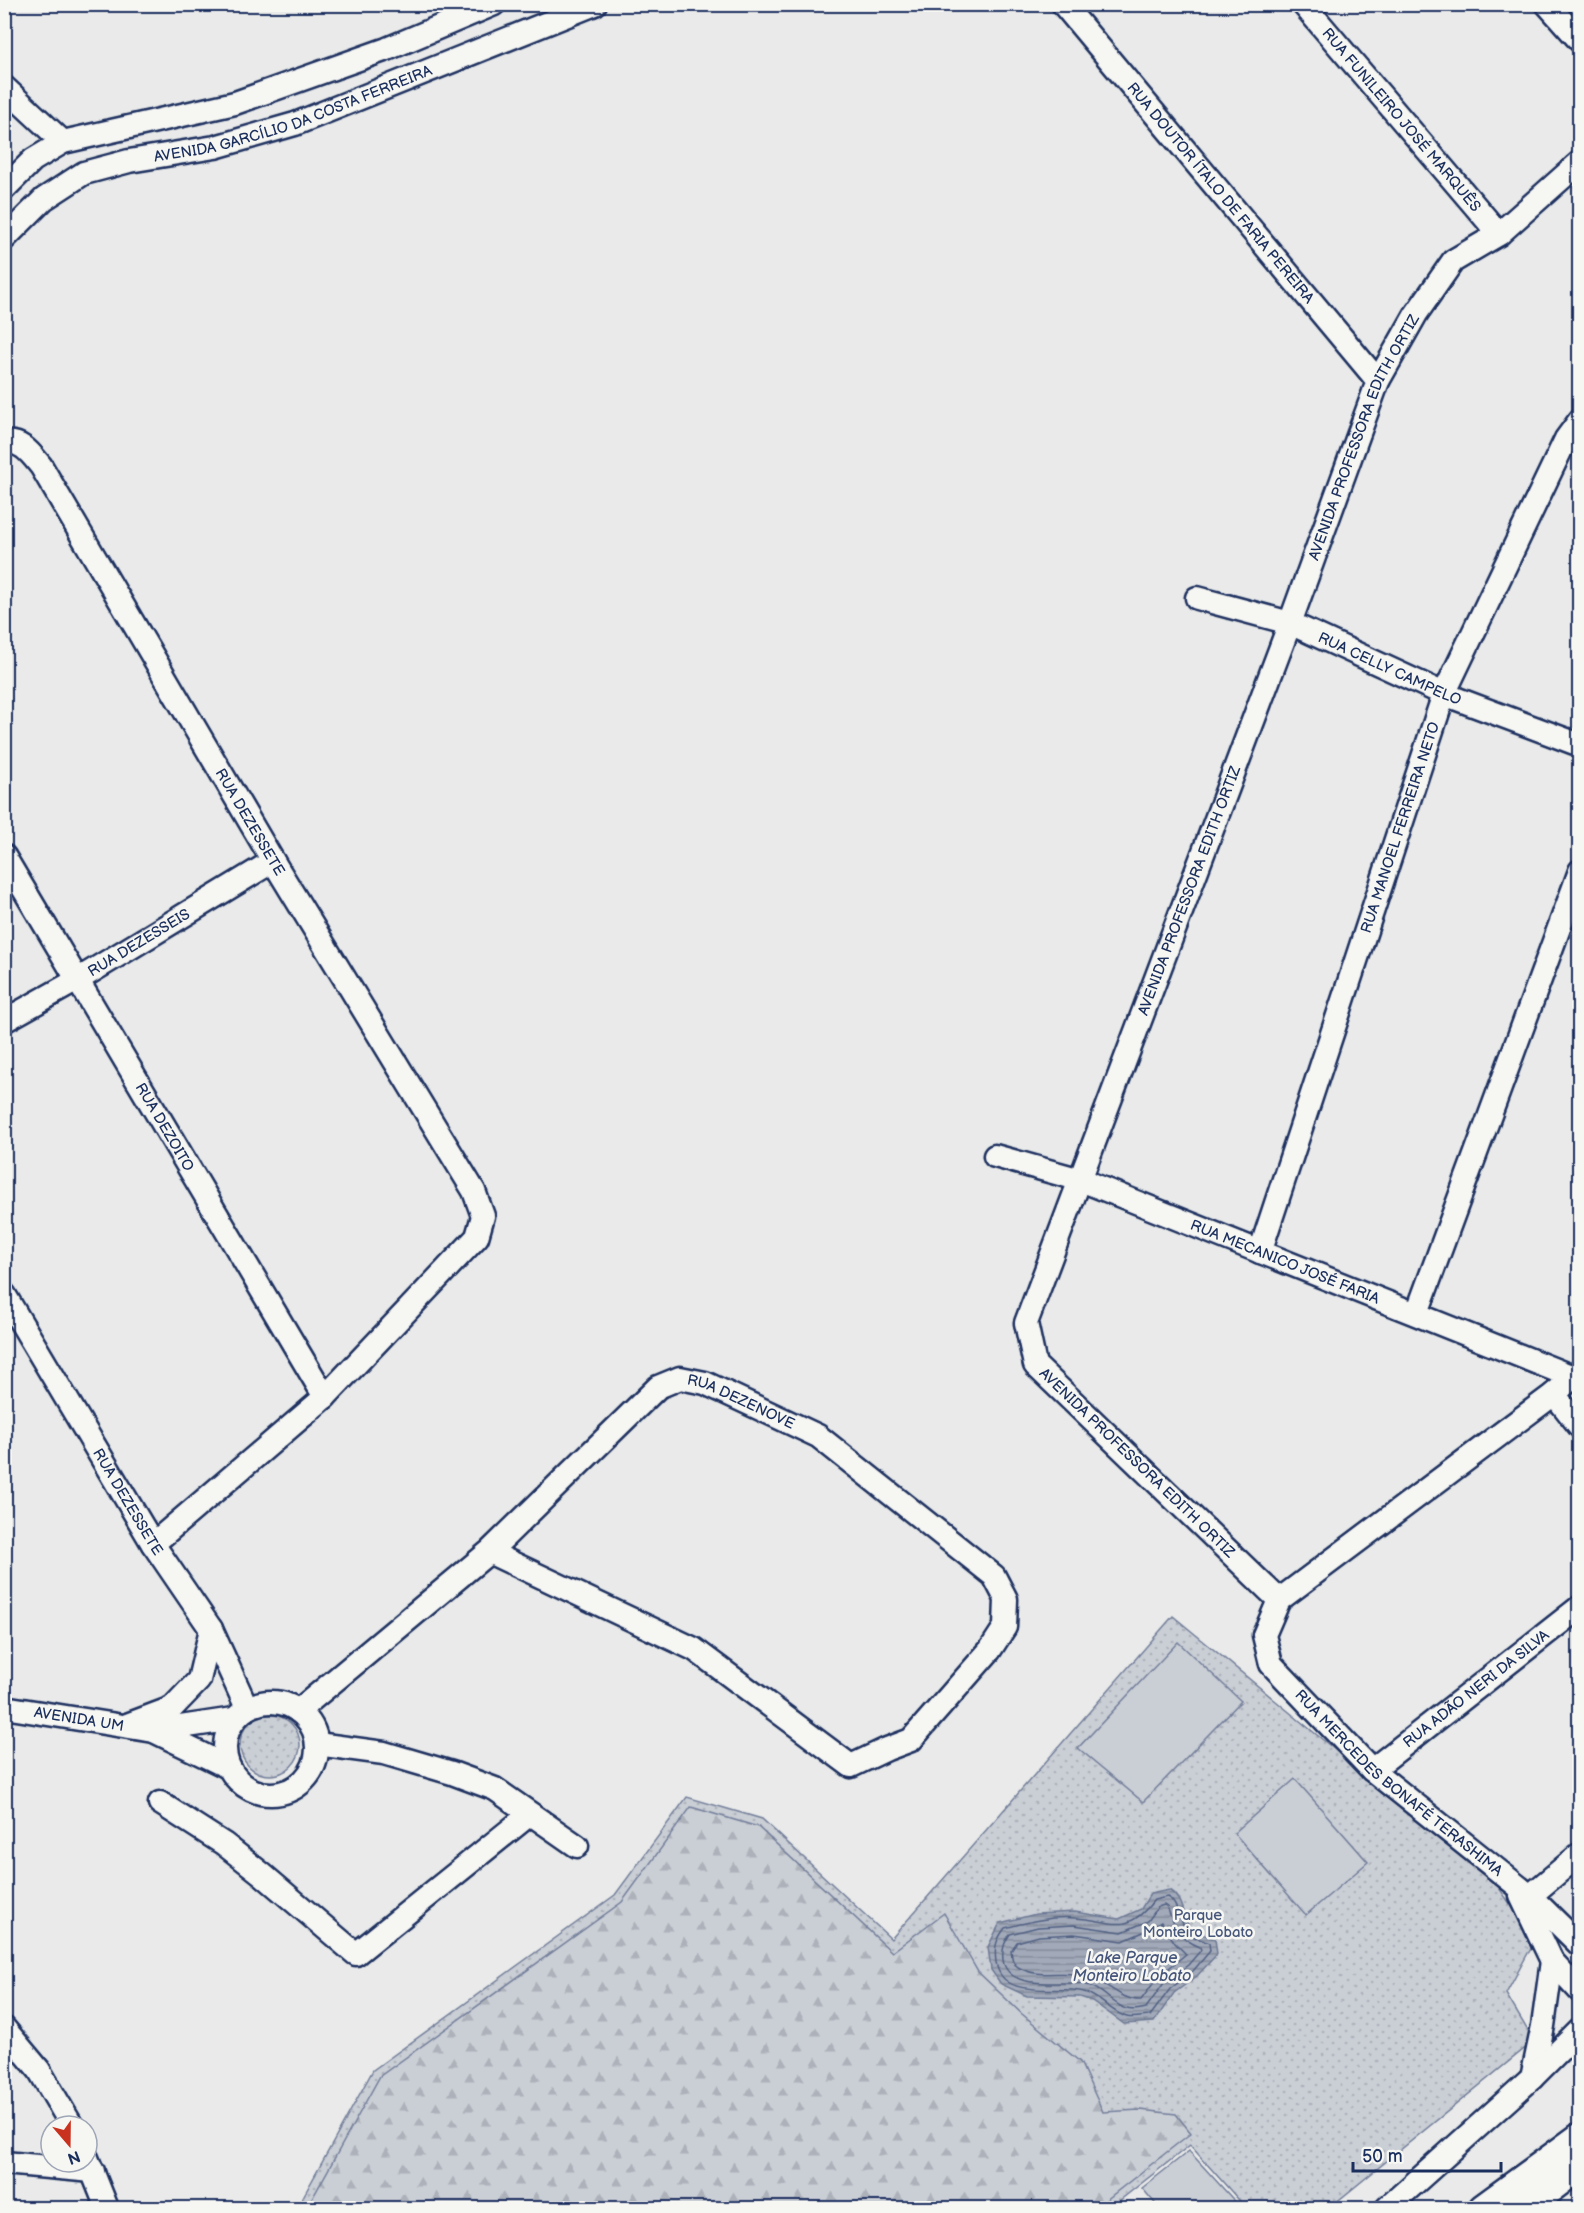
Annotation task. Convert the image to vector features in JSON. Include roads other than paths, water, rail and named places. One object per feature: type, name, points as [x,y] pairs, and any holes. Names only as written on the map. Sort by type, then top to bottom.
[{"type":"main road","points":[[1483,2208],[1580,2137]]},
{"type":"main road","points":[[1525,2208],[1580,2166]]},
{"type":"street","name":"AVENIDA GARCÍLIO DA COSTA FERREIRA","points":[[4,189],[33,160],[63,142],[235,103],[387,50],[494,4]]},
{"type":"street","name":"AVENIDA GARCÍLIO DA COSTA FERREIRA","points":[[4,239],[44,199],[84,173],[129,160],[215,147],[295,124],[596,4]]},
{"type":"street","name":"RUA DOUTOR ÍTALO DE FARIA PEREIRA","points":[[1063,4],[1378,381]]},
{"type":"street","name":"RUA FUNILEIRO JOSÉ MARQUÊS","points":[[1303,4],[1499,234]]},
{"type":"street","points":[[1547,4],[1580,41]]},
{"type":"street","points":[[4,87],[63,142]]},
{"type":"street","name":"AVENIDA PROFESSORA EDITH ORTIZ","points":[[1279,1600],[1035,1365],[1026,1323],[1290,623],[1378,381],[1416,314],[1453,261],[1499,234],[1580,162]]},
{"type":"street","name":"RUA MANOEL FERREIRA NETO","points":[[1260,1252],[1444,694],[1566,439],[1580,420]]},
{"type":"street","name":"RUA DEZESSETE","points":[[4,443],[11,442],[27,448],[41,466],[273,861],[474,1191],[483,1216],[477,1237],[325,1397]]},
{"type":"street","name":"RUA CELLY CAMPELO","points":[[1197,598],[1290,623],[1444,694],[1580,745]]},
{"type":"street","name":"RUA DEZOITO","points":[[4,856],[325,1397]]},
{"type":"street","name":"RUA DEZESSEIS","points":[[4,1021],[79,979],[273,861]]},
{"type":"street","points":[[1417,1313],[1580,871]]},
{"type":"street","name":"RUA MECANICO JOSÉ FARIA","points":[[995,1156],[1081,1180],[1576,1374]]},
{"type":"street","name":"RUA DEZESSETE","points":[[4,1294],[153,1544],[211,1629],[241,1714]]},
{"type":"street","points":[[1279,1600],[1554,1394],[1576,1374]]},
{"type":"street","name":"RUA DEZENOVE","points":[[298,1711],[489,1552],[658,1387],[680,1378],[705,1383],[818,1436],[994,1576],[1006,1599],[1005,1627],[990,1650],[911,1740],[851,1766],[694,1649],[489,1552]]},
{"type":"street","points":[[1554,1394],[1580,1427]]},
{"type":"street","points":[[153,1544],[325,1397]]},
{"type":"street","name":"RUA MERCEDES BONAFÉ TERASHIMA","points":[[1279,1600],[1264,1635],[1271,1664],[1372,1770],[1523,1890],[1580,1946]]},
{"type":"street","name":"RUA ADÃO NERI DA SILVA","points":[[1372,1770],[1580,1607]]},
{"type":"street","points":[[126,1725],[172,1708],[199,1680],[211,1629]]},
{"type":"street","points":[[264,1702],[282,1703],[298,1711],[308,1720],[317,1744],[315,1762],[306,1778],[291,1790],[273,1794],[254,1792],[239,1782],[228,1767],[224,1749],[227,1733],[241,1714],[264,1702]]},
{"type":"street","name":"AVENIDA UM","points":[[4,1707],[154,1731],[228,1767]]},
{"type":"street","name":"AVENIDA UM","points":[[154,1731],[241,1714]]},
{"type":"street","points":[[317,1744],[384,1753],[452,1773],[495,1789],[577,1846]]},
{"type":"street","points":[[160,1803],[224,1844],[356,1954],[530,1814]]},
{"type":"street","points":[[1580,1854],[1523,1890],[1552,1961],[1580,1990]]},
{"type":"street","points":[[1532,2078],[1543,2026],[1552,1961]]},
{"type":"street","points":[[4,2028],[39,2070],[65,2114]]},
{"type":"street","points":[[1387,2208],[1532,2078],[1580,2030]]},
{"type":"street","points":[[4,2163],[39,2164]]},
{"type":"street","points":[[94,2174],[107,2208]]},
{"type":"water","name":"Lake Parque Monteiro Lobato","points":[[1169,1890],[1178,1899],[1189,1926],[1198,1933],[1215,1939],[1217,1954],[1197,1976],[1174,1993],[1154,2022],[1124,2024],[1092,2001],[1080,1997],[1027,1996],[1001,1984],[991,1970],[988,1947],[1000,1923],[1036,1914],[1075,1912],[1119,1919],[1141,1909],[1150,1894]]},
{"type":"park label","name":"Parque Monteiro Lobato","points":[[1198,1924]]}]
